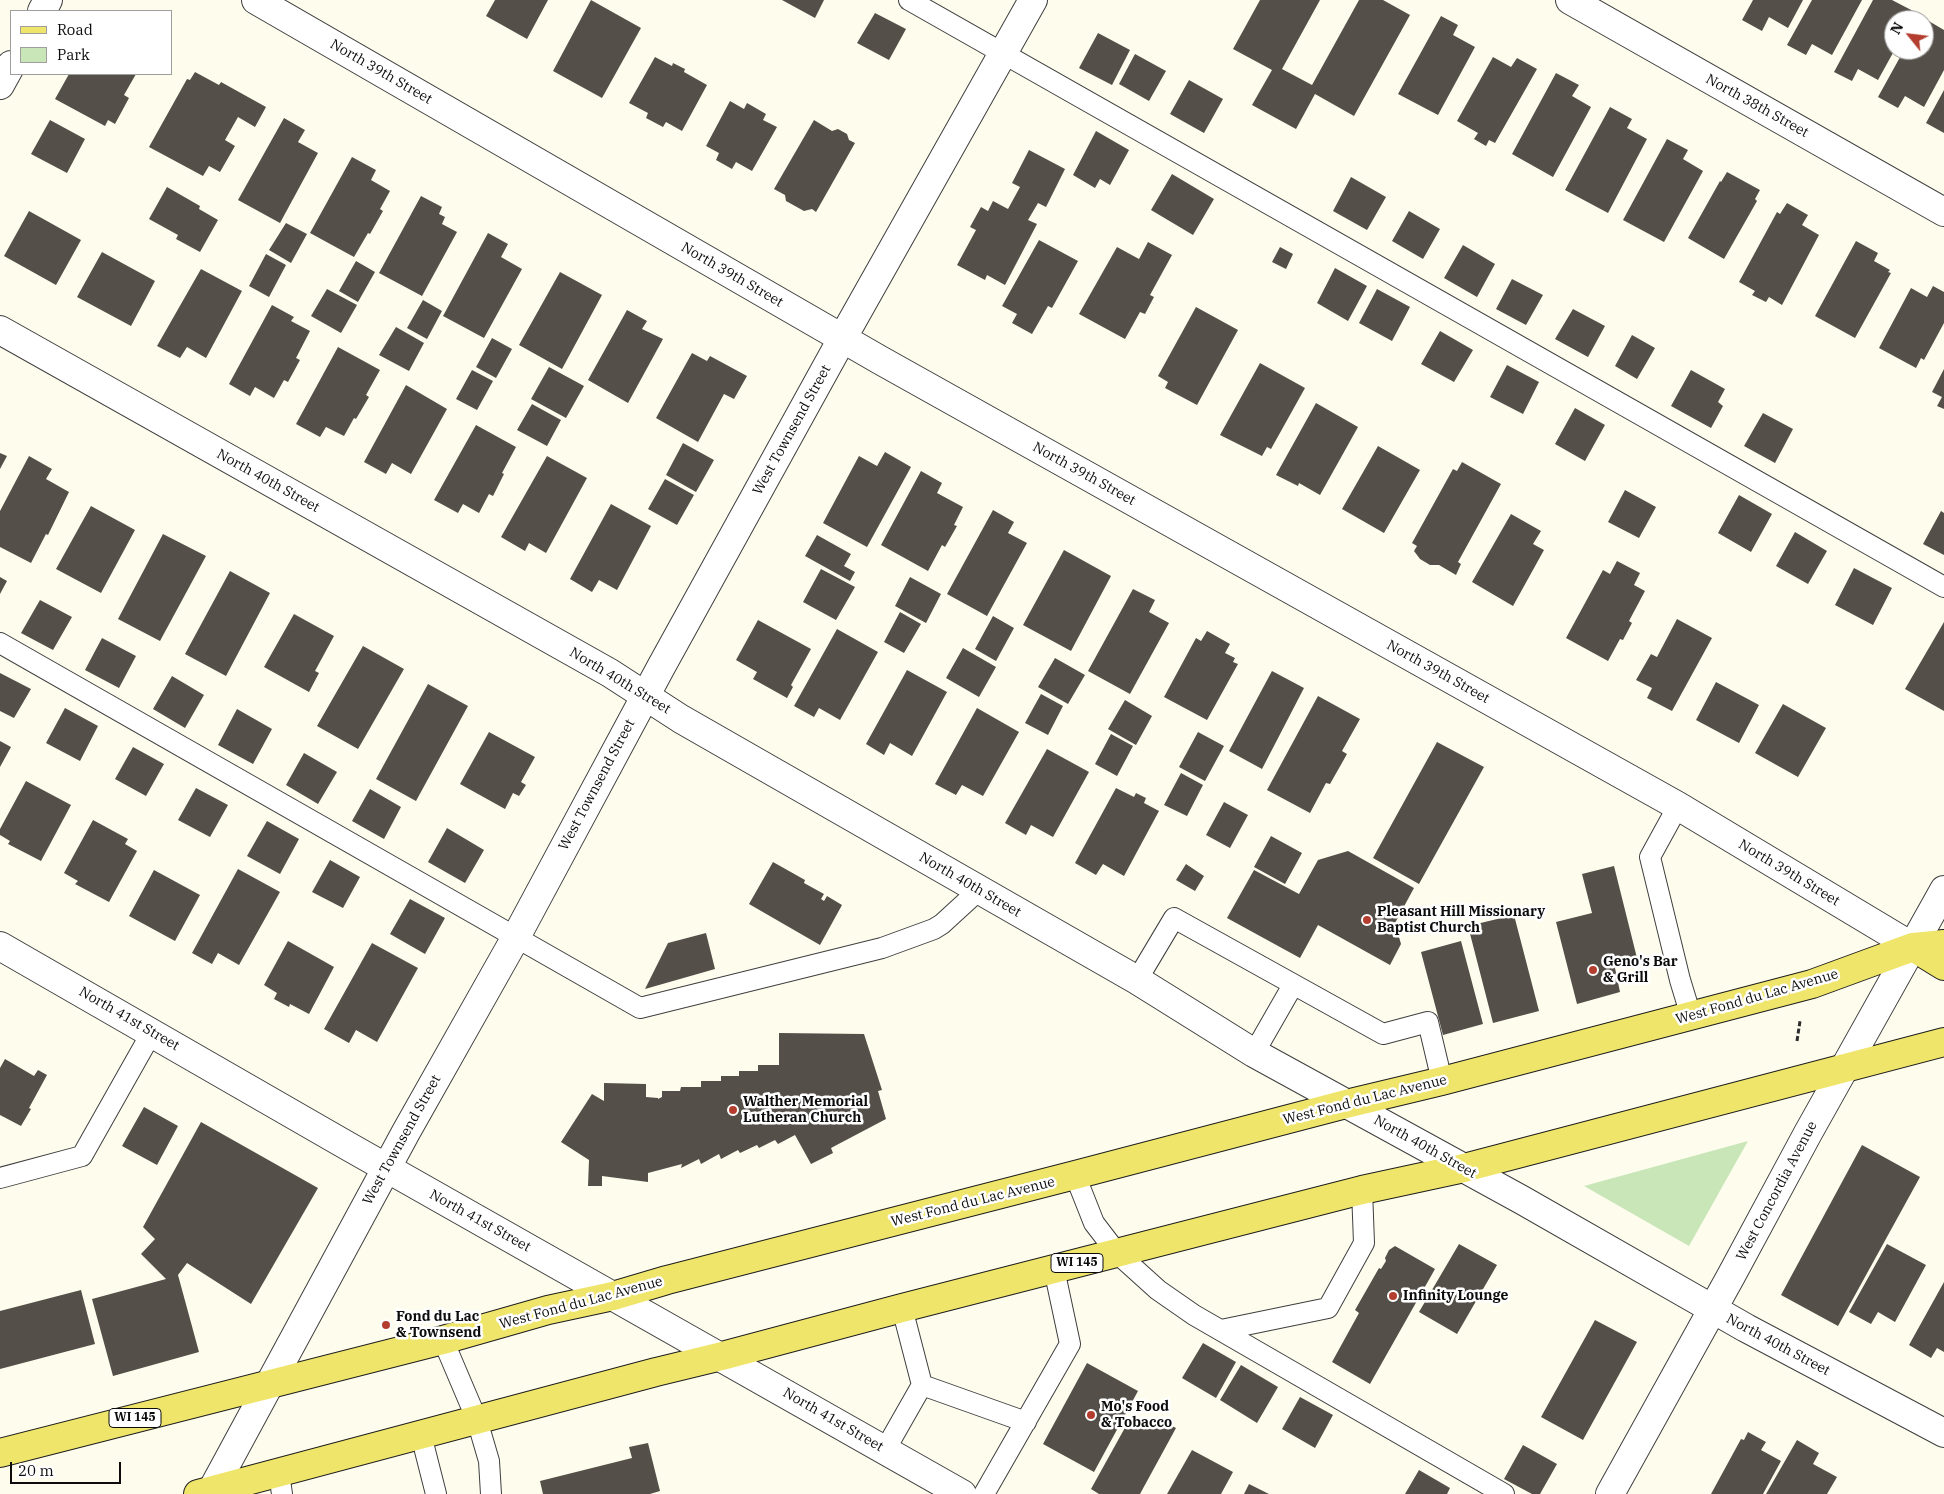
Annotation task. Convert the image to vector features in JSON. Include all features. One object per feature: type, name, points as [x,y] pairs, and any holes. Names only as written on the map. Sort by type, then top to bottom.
[{"type":"main road","name":"West Fond du Lac Avenue","points":[[0,1453],[270,1382],[443,1340],[548,1310],[613,1296],[668,1280],[1075,1176],[1346,1104],[1442,1082],[1812,984],[1913,947],[1944,944]]},
{"type":"main road","points":[[1913,947],[1944,966]]},
{"type":"main road","name":"WI 145","points":[[207,1493],[280,1484],[421,1435],[656,1372],[1362,1190],[1464,1168],[1944,1042]]},
{"type":"street","name":"North 39th Street","points":[[256,0],[842,339],[1678,806],[1913,947]]},
{"type":"street","name":"West Townsend Street","points":[[207,1493],[516,937],[645,696],[842,339],[1033,0]]},
{"type":"street","name":"North 38th Street","points":[[1570,0],[1944,212]]},
{"type":"street","points":[[0,85],[10,67]]},
{"type":"street","name":"North 40th Street","points":[[0,330],[610,673],[645,696],[978,891],[1138,980],[1254,1053],[1464,1168],[1713,1310],[1944,1433]]},
{"type":"street","name":"West Concordia Avenue","points":[[1610,1494],[1713,1310],[1843,1069],[1944,890]]},
{"type":"street","name":"North 41st Street","points":[[0,946],[386,1168],[722,1356],[962,1494]]},
{"type":"lane","points":[[909,0],[1944,587]]},
{"type":"lane","points":[[0,643],[640,1008],[882,948],[934,929],[978,891]]},
{"type":"lane","points":[[1678,806],[1650,857],[1690,1016]]},
{"type":"lane","points":[[1138,980],[1174,918],[1383,1034],[1428,1022],[1442,1082]]},
{"type":"lane","points":[[1254,1053],[1293,984]]},
{"type":"lane","points":[[0,1178],[82,1156],[152,1032]]},
{"type":"lane","points":[[1075,1176],[1094,1223],[1118,1253],[1158,1290],[1194,1315],[1504,1494]]},
{"type":"lane","points":[[1221,1330],[1328,1308],[1364,1243],[1362,1190]]},
{"type":"lane","points":[[984,1494],[1070,1344],[1054,1269]]},
{"type":"lane","points":[[885,1450],[922,1385],[902,1308]]},
{"type":"lane","points":[[443,1340],[477,1420],[489,1461],[492,1494]]},
{"type":"lane","points":[[922,1385],[1026,1422]]},
{"type":"lane","points":[[421,1435],[436,1494]]},
{"type":"path","points":[[1798,1041],[1800,1019]]},
{"type":"green space","points":[[1748,1141],[1689,1246],[1584,1186]]},
{"type":"building","points":[[495,0],[548,0],[527,39],[486,16]]},
{"type":"building","points":[[591,0],[641,28],[602,98],[553,71]]},
{"type":"building","points":[[782,0],[824,0],[815,18]]},
{"type":"building","points":[[1260,0],[1320,0],[1282,69],[1312,85],[1359,0],[1383,0],[1410,15],[1354,116],[1315,94],[1296,129],[1252,105],[1272,70],[1233,49]]},
{"type":"building","points":[[1753,0],[1803,0],[1788,28],[1769,17],[1762,31],[1742,20]]},
{"type":"building","points":[[1812,0],[1862,0],[1832,55],[1812,44],[1806,55],[1787,45]]},
{"type":"building","points":[[1873,0],[1892,0],[1911,10],[1884,10],[1884,60],[1889,60],[1878,80],[1858,69],[1852,81],[1834,72]]},
{"type":"building","points":[[875,13],[906,29],[889,60],[857,43]]},
{"type":"building","points":[[1441,16],[1458,25],[1453,35],[1475,47],[1438,115],[1398,94]]},
{"type":"building","points":[[1934,24],[1944,30],[1944,70],[1924,107],[1905,96],[1898,108],[1878,97],[1898,60],[1934,60]]},
{"type":"building","points":[[1098,33],[1130,50],[1112,85],[1079,68]]},
{"type":"building","points":[[1135,54],[1166,71],[1149,101],[1119,84]]},
{"type":"building","points":[[655,57],[672,66],[673,63],[685,69],[684,72],[707,85],[682,131],[666,122],[663,127],[646,118],[648,113],[629,103]]},
{"type":"building","points":[[1493,57],[1511,67],[1517,58],[1537,69],[1495,143],[1489,140],[1486,146],[1474,139],[1478,133],[1457,121]]},
{"type":"building","points":[[195,72],[219,85],[221,82],[266,107],[255,127],[238,117],[225,140],[235,146],[220,172],[209,166],[203,176],[149,147],[187,79],[190,80]]},
{"type":"building","points":[[1556,73],[1579,85],[1572,96],[1591,107],[1553,177],[1512,154]]},
{"type":"building","points":[[68,75],[135,75],[124,95],[129,98],[115,124],[108,120],[105,126],[55,99]]},
{"type":"building","points":[[1189,80],[1223,99],[1204,133],[1170,114]]},
{"type":"building","points":[[1944,90],[1944,133],[1926,123]]},
{"type":"building","points":[[730,101],[744,109],[747,103],[766,114],[763,120],[777,127],[752,171],[736,162],[732,169],[716,160],[719,153],[706,146]]},
{"type":"building","points":[[1610,107],[1632,119],[1627,128],[1647,139],[1608,213],[1565,190]]},
{"type":"building","points":[[284,118],[305,130],[298,142],[318,153],[280,223],[238,200]]},
{"type":"building","points":[[50,120],[85,139],[67,173],[31,154]]},
{"type":"building","points":[[814,120],[832,131],[838,129],[847,134],[849,140],[855,143],[816,212],[812,209],[804,211],[786,201],[785,195],[774,189]]},
{"type":"building","points":[[1096,131],[1129,150],[1110,185],[1100,179],[1095,188],[1073,175]]},
{"type":"building","points":[[1667,139],[1688,150],[1683,159],[1703,171],[1664,242],[1623,220]]},
{"type":"building","points":[[1029,150],[1065,169],[1046,207],[1038,203],[1028,220],[1037,224],[1005,285],[987,275],[985,280],[957,265],[976,230],[970,227],[981,207],[988,211],[993,201],[1008,209],[1020,187],[1012,183]]},
{"type":"building","points":[[352,157],[376,170],[371,180],[390,191],[380,209],[383,211],[354,257],[310,233]]},
{"type":"building","points":[[1727,172],[1760,190],[1755,199],[1757,201],[1724,259],[1688,238]]},
{"type":"building","points":[[1172,174],[1214,199],[1193,235],[1151,210]]},
{"type":"building","points":[[1351,177],[1386,197],[1367,230],[1333,211]]},
{"type":"building","points":[[167,187],[200,206],[199,209],[218,220],[200,252],[176,239],[178,235],[149,219]]},
{"type":"building","points":[[421,196],[442,207],[439,214],[445,217],[442,224],[457,232],[422,296],[379,273]]},
{"type":"building","points":[[1787,203],[1808,215],[1802,225],[1819,235],[1782,305],[1769,297],[1766,302],[1752,295],[1755,291],[1739,282],[1777,212],[1780,214]]},
{"type":"building","points":[[29,211],[81,240],[56,285],[4,256]]},
{"type":"building","points":[[1409,211],[1440,229],[1423,259],[1392,241]]},
{"type":"building","points":[[286,223],[307,234],[291,263],[269,250]]},
{"type":"building","points":[[488,233],[508,244],[501,257],[522,269],[484,338],[443,316]]},
{"type":"building","points":[[1039,240],[1078,261],[1052,308],[1048,306],[1032,334],[1012,323],[1017,314],[1002,306]]},
{"type":"building","points":[[1856,241],[1878,253],[1874,261],[1890,270],[1888,272],[1891,273],[1855,338],[1815,316]]},
{"type":"building","points":[[1148,242],[1172,255],[1150,295],[1154,297],[1145,314],[1140,312],[1125,339],[1079,314],[1117,247],[1139,259]]},
{"type":"building","points":[[1463,245],[1495,264],[1477,297],[1444,278]]},
{"type":"building","points":[[1280,247],[1293,254],[1286,269],[1272,262]]},
{"type":"building","points":[[102,252],[155,281],[131,326],[77,297]]},
{"type":"building","points":[[266,254],[286,265],[269,297],[249,286]]},
{"type":"building","points":[[356,261],[375,272],[358,302],[339,291]]},
{"type":"building","points":[[1335,268],[1367,286],[1348,321],[1317,303]]},
{"type":"building","points":[[201,269],[242,291],[206,358],[187,347],[180,358],[157,346]]},
{"type":"building","points":[[560,272],[602,295],[562,369],[519,345]]},
{"type":"building","points":[[1512,279],[1543,295],[1526,325],[1496,309]]},
{"type":"building","points":[[1933,286],[1944,292],[1944,323],[1924,360],[1921,358],[1916,368],[1879,348],[1911,288],[1927,297]]},
{"type":"building","points":[[327,289],[357,305],[341,333],[311,316]]},
{"type":"building","points":[[1377,289],[1410,307],[1392,341],[1359,323]]},
{"type":"building","points":[[423,300],[442,311],[427,339],[407,328]]},
{"type":"building","points":[[272,305],[294,317],[291,321],[310,331],[296,358],[300,360],[288,382],[284,380],[274,398],[255,387],[250,396],[229,384]]},
{"type":"building","points":[[1196,307],[1238,330],[1197,405],[1165,388],[1168,382],[1158,376]]},
{"type":"building","points":[[1573,309],[1605,326],[1588,357],[1555,339]]},
{"type":"building","points":[[627,310],[647,321],[642,329],[663,339],[628,403],[588,380]]},
{"type":"building","points":[[396,327],[424,343],[409,371],[379,355]]},
{"type":"building","points":[[1440,331],[1473,350],[1454,382],[1421,364]]},
{"type":"building","points":[[1632,335],[1655,348],[1637,379],[1615,366]]},
{"type":"building","points":[[492,338],[512,349],[496,378],[476,367]]},
{"type":"building","points":[[338,347],[380,370],[366,395],[369,397],[344,436],[326,427],[320,437],[296,424]]},
{"type":"building","points":[[692,353],[707,361],[710,356],[747,376],[734,399],[724,394],[698,442],[656,418]]},
{"type":"building","points":[[1260,363],[1305,388],[1271,449],[1267,447],[1262,456],[1220,435]]},
{"type":"building","points":[[1507,365],[1539,382],[1523,414],[1490,397]]},
{"type":"building","points":[[549,367],[584,386],[566,418],[531,399]]},
{"type":"building","points":[[1944,369],[1944,409],[1937,406],[1942,397],[1932,392]]},
{"type":"building","points":[[472,370],[493,381],[477,410],[456,399]]},
{"type":"building","points":[[1691,370],[1725,389],[1718,402],[1723,406],[1711,428],[1671,406]]},
{"type":"building","points":[[406,385],[447,409],[411,474],[392,463],[386,474],[364,462]]},
{"type":"building","points":[[1316,403],[1358,427],[1320,495],[1299,483],[1298,486],[1276,475]]},
{"type":"building","points":[[532,404],[561,420],[547,446],[517,430]]},
{"type":"building","points":[[1575,408],[1605,425],[1585,461],[1555,444]]},
{"type":"building","points":[[1763,413],[1793,429],[1775,463],[1744,446]]},
{"type":"building","points":[[476,425],[516,447],[502,473],[504,474],[493,496],[489,494],[479,513],[463,504],[458,513],[434,500]]},
{"type":"building","points":[[683,443],[714,460],[696,492],[666,475]]},
{"type":"building","points":[[1378,446],[1420,470],[1384,533],[1342,509]]},
{"type":"building","points":[[885,452],[911,467],[867,547],[823,523],[859,456],[877,466]]},
{"type":"building","points":[[0,453],[7,456],[0,469]]},
{"type":"building","points":[[29,456],[52,469],[46,479],[69,492],[48,535],[46,534],[31,563],[0,547],[0,511]]},
{"type":"building","points":[[547,456],[587,478],[546,553],[529,543],[525,551],[501,537]]},
{"type":"building","points":[[1462,462],[1501,484],[1458,562],[1461,564],[1456,575],[1439,565],[1430,565],[1420,559],[1414,551],[1417,546],[1412,543],[1453,469],[1457,471]]},
{"type":"building","points":[[921,471],[942,483],[937,493],[963,507],[954,525],[957,526],[945,547],[942,545],[928,571],[881,545]]},
{"type":"building","points":[[665,479],[694,495],[677,525],[648,509]]},
{"type":"building","points":[[1625,490],[1656,507],[1639,538],[1608,522]]},
{"type":"building","points":[[1739,495],[1772,514],[1751,552],[1718,533]]},
{"type":"building","points":[[611,504],[651,526],[617,590],[599,580],[592,592],[570,579]]},
{"type":"building","points":[[91,506],[135,530],[101,593],[56,569]]},
{"type":"building","points":[[993,510],[1014,522],[1008,533],[1027,543],[987,616],[947,594]]},
{"type":"building","points":[[1941,511],[1944,513],[1944,555],[1923,544]]},
{"type":"building","points":[[1511,514],[1541,531],[1533,544],[1544,550],[1513,606],[1472,582]]},
{"type":"building","points":[[1795,532],[1827,551],[1808,584],[1776,566]]},
{"type":"building","points":[[163,534],[206,556],[160,641],[118,619]]},
{"type":"building","points":[[817,535],[851,554],[844,566],[855,572],[850,581],[805,556]]},
{"type":"building","points":[[1064,550],[1111,576],[1071,651],[1023,625]]},
{"type":"building","points":[[1617,561],[1640,573],[1634,585],[1645,591],[1629,621],[1632,623],[1623,640],[1620,639],[1608,661],[1566,638],[1603,570],[1610,574]]},
{"type":"building","points":[[1854,568],[1892,588],[1873,625],[1835,605]]},
{"type":"building","points":[[821,569],[855,587],[836,620],[803,602]]},
{"type":"building","points":[[230,571],[270,593],[226,676],[185,654]]},
{"type":"building","points":[[0,577],[7,581],[0,594]]},
{"type":"building","points":[[910,577],[941,594],[926,623],[895,606]]},
{"type":"building","points":[[1133,589],[1155,600],[1149,612],[1169,623],[1130,694],[1088,671]]},
{"type":"building","points":[[40,600],[72,617],[53,650],[21,633]]},
{"type":"building","points":[[900,612],[921,624],[904,653],[884,642]]},
{"type":"building","points":[[294,614],[334,636],[315,671],[319,673],[309,692],[264,667]]},
{"type":"building","points":[[993,616],[1014,628],[996,661],[975,649]]},
{"type":"building","points":[[1677,619],[1712,638],[1672,711],[1647,698],[1652,688],[1636,680],[1651,654],[1657,657]]},
{"type":"building","points":[[758,620],[811,649],[791,685],[793,687],[787,698],[753,679],[757,672],[736,660]]},
{"type":"building","points":[[1944,622],[1944,711],[1905,689]]},
{"type":"building","points":[[837,629],[878,652],[840,720],[819,708],[814,717],[794,706]]},
{"type":"building","points":[[1207,631],[1230,644],[1225,653],[1235,658],[1233,662],[1238,664],[1207,720],[1164,697],[1196,638],[1201,641]]},
{"type":"building","points":[[102,638],[136,656],[119,688],[85,670]]},
{"type":"building","points":[[363,646],[404,669],[358,749],[317,726]]},
{"type":"building","points":[[963,648],[996,667],[979,697],[946,678]]},
{"type":"building","points":[[1055,658],[1085,675],[1068,704],[1038,687]]},
{"type":"building","points":[[907,670],[947,692],[912,756],[890,743],[884,755],[866,744]]},
{"type":"building","points":[[1272,671],[1304,688],[1262,769],[1229,751]]},
{"type":"building","points":[[0,673],[31,689],[14,718],[0,711]]},
{"type":"building","points":[[172,676],[204,695],[185,728],[153,709]]},
{"type":"building","points":[[1716,682],[1759,705],[1739,743],[1696,720]]},
{"type":"building","points":[[428,684],[468,706],[416,801],[376,779]]},
{"type":"building","points":[[1041,694],[1063,706],[1048,735],[1025,723]]},
{"type":"building","points":[[1318,696],[1360,719],[1342,751],[1347,754],[1330,784],[1326,783],[1310,813],[1267,790]]},
{"type":"building","points":[[1125,700],[1152,716],[1136,745],[1108,729]]},
{"type":"building","points":[[1783,704],[1826,728],[1798,777],[1755,753]]},
{"type":"building","points":[[65,708],[98,726],[80,761],[46,743]]},
{"type":"building","points":[[977,708],[1019,732],[983,796],[962,785],[956,795],[935,784]]},
{"type":"building","points":[[237,709],[272,729],[253,764],[218,745]]},
{"type":"building","points":[[489,732],[535,757],[521,782],[526,785],[519,796],[513,793],[505,809],[460,784]]},
{"type":"building","points":[[1198,732],[1224,746],[1205,781],[1179,767]]},
{"type":"building","points":[[1111,734],[1133,746],[1117,776],[1095,764]]},
{"type":"building","points":[[0,741],[11,747],[0,767]]},
{"type":"building","points":[[1437,742],[1484,767],[1419,884],[1373,858]]},
{"type":"building","points":[[133,747],[164,764],[146,796],[115,779]]},
{"type":"building","points":[[1047,749],[1089,772],[1053,837],[1031,825],[1026,835],[1005,823]]},
{"type":"building","points":[[304,753],[337,772],[318,804],[286,785]]},
{"type":"building","points":[[1181,773],[1203,785],[1187,816],[1164,805]]},
{"type":"building","points":[[26,781],[71,805],[41,861],[8,844],[10,841],[0,835],[0,829]]},
{"type":"building","points":[[196,788],[228,805],[210,837],[178,820]]},
{"type":"building","points":[[1116,788],[1134,797],[1136,793],[1146,798],[1144,803],[1159,811],[1124,876],[1103,864],[1096,875],[1075,863]]},
{"type":"building","points":[[370,789],[401,807],[384,839],[352,821]]},
{"type":"building","points":[[1224,802],[1248,815],[1230,848],[1206,835]]},
{"type":"building","points":[[93,820],[128,839],[125,844],[137,851],[109,902],[75,884],[78,881],[64,873]]},
{"type":"building","points":[[267,821],[299,839],[280,874],[247,856]]},
{"type":"building","points":[[447,828],[484,850],[465,883],[428,862]]},
{"type":"building","points":[[1271,836],[1302,853],[1285,884],[1254,867]]},
{"type":"building","points":[[1348,851],[1414,888],[1395,923],[1401,944],[1390,965],[1318,925],[1300,958],[1227,918],[1254,870],[1299,894],[1318,860]]},
{"type":"building","points":[[330,860],[360,877],[343,908],[312,892]]},
{"type":"building","points":[[773,862],[805,880],[804,883],[824,894],[821,899],[824,901],[827,896],[842,905],[820,945],[749,904]]},
{"type":"building","points":[[1186,864],[1204,876],[1195,891],[1176,880]]},
{"type":"building","points":[[1614,866],[1638,962],[1615,968],[1620,992],[1577,1004],[1556,922],[1592,913],[1582,874]]},
{"type":"building","points":[[238,869],[280,892],[239,965],[218,953],[212,964],[192,953]]},
{"type":"building","points":[[154,870],[200,895],[175,941],[129,916]]},
{"type":"building","points":[[410,899],[445,918],[425,954],[390,934]]},
{"type":"building","points":[[1514,915],[1539,1011],[1493,1023],[1468,926]]},
{"type":"building","points":[[706,933],[715,969],[645,989],[668,943]]},
{"type":"building","points":[[288,941],[334,967],[309,1014],[290,1004],[289,1007],[274,999],[277,993],[264,985]]},
{"type":"building","points":[[1461,941],[1483,1024],[1443,1035],[1421,952]]},
{"type":"building","points":[[372,943],[418,968],[377,1042],[356,1030],[349,1043],[324,1029]]},
{"type":"building","name":"Walther Memorial Lutheran Church","points":[[779,1033],[864,1034],[882,1090],[878,1091],[886,1119],[831,1148],[833,1153],[811,1164],[795,1135],[778,1144],[775,1140],[759,1148],[757,1145],[740,1153],[738,1150],[721,1159],[719,1154],[701,1164],[699,1159],[681,1168],[682,1164],[648,1173],[648,1182],[602,1176],[602,1186],[588,1186],[589,1160],[561,1142],[592,1094],[604,1101],[604,1083],[646,1084],[646,1097],[658,1099],[662,1097],[662,1091],[680,1091],[681,1087],[701,1087],[701,1081],[721,1081],[721,1076],[739,1076],[739,1071],[758,1071],[758,1065],[779,1065]]},
{"type":"building","points":[[5,1059],[34,1076],[38,1070],[47,1075],[21,1126],[0,1115],[0,1068]]},
{"type":"building","points":[[144,1107],[178,1126],[157,1165],[122,1146]]},
{"type":"building","points":[[201,1122],[318,1188],[251,1304],[187,1263],[178,1275],[199,1352],[113,1376],[92,1299],[166,1279],[141,1254],[155,1239],[143,1227]]},
{"type":"building","points":[[1862,1145],[1920,1177],[1838,1326],[1781,1295]]},
{"type":"building","points":[[1459,1244],[1497,1265],[1457,1334],[1419,1312]]},
{"type":"building","points":[[1887,1244],[1926,1265],[1895,1322],[1878,1312],[1871,1324],[1849,1312]]},
{"type":"building","points":[[1395,1246],[1435,1269],[1370,1384],[1332,1362],[1359,1313],[1355,1310],[1379,1268],[1381,1269],[1386,1261],[1385,1258],[1389,1250]]},
{"type":"building","points":[[1944,1282],[1944,1352],[1937,1348],[1931,1358],[1909,1345]]},
{"type":"building","points":[[81,1290],[95,1344],[0,1369],[0,1311]]},
{"type":"building","points":[[1595,1320],[1637,1342],[1583,1440],[1541,1417]]},
{"type":"building","points":[[1203,1343],[1236,1362],[1216,1398],[1182,1378]]},
{"type":"building","points":[[1087,1363],[1138,1391],[1094,1472],[1043,1444]]},
{"type":"building","points":[[1241,1365],[1278,1387],[1257,1423],[1220,1400]]},
{"type":"building","points":[[1300,1397],[1333,1415],[1315,1448],[1282,1429]]},
{"type":"building","points":[[1132,1415],[1151,1425],[1155,1417],[1176,1428],[1140,1494],[1099,1494],[1091,1489]]},
{"type":"building","points":[[1748,1432],[1766,1442],[1761,1450],[1781,1461],[1763,1494],[1711,1494],[1741,1439],[1744,1440]]},
{"type":"building","points":[[1797,1440],[1819,1453],[1813,1464],[1837,1477],[1827,1494],[1766,1494]]},
{"type":"building","points":[[648,1443],[660,1491],[650,1494],[543,1494],[540,1481],[632,1458],[629,1447]]},
{"type":"building","points":[[1523,1445],[1557,1464],[1540,1494],[1532,1494],[1504,1479]]},
{"type":"building","points":[[1192,1450],[1233,1472],[1221,1494],[1167,1494]]},
{"type":"building","points":[[1419,1470],[1450,1488],[1447,1494],[1405,1494]]},
{"type":"building","points":[[1249,1484],[1269,1494],[1244,1494]]},
{"type":"place","name":"Pleasant Hill Missionary Baptist Church","points":[[1367,920]]},
{"type":"place","name":"Geno's Bar & Grill","points":[[1593,970]]},
{"type":"place","name":"Walther Memorial Lutheran Church","points":[[733,1110]]},
{"type":"place","name":"Infinity Lounge","points":[[1393,1296]]},
{"type":"place","name":"Fond du Lac & Townsend","points":[[386,1325]]},
{"type":"place","name":"Mo's Food & Tobacco","points":[[1091,1415]]}]
